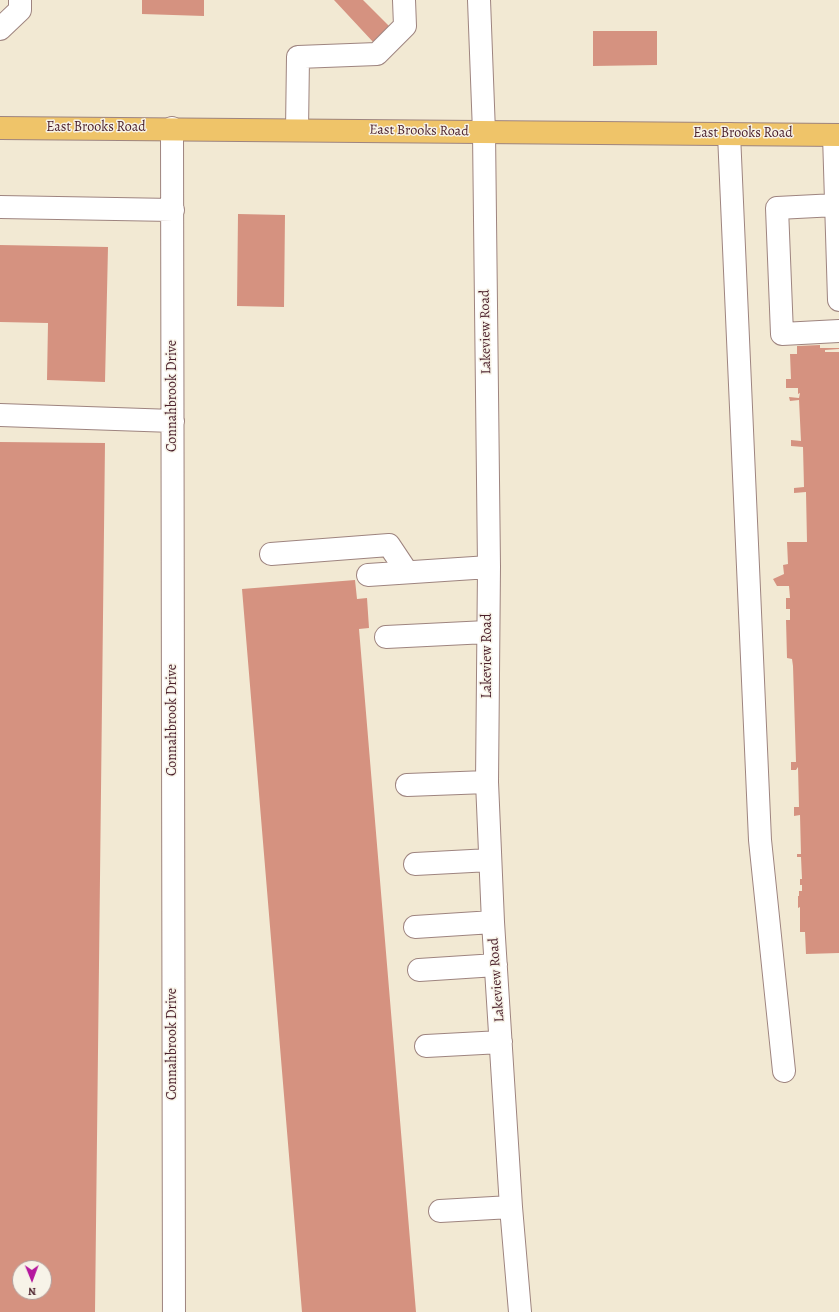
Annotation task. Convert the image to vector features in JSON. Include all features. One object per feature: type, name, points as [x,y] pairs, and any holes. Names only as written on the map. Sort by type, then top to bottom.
[{"type":"main road","name":"East Brooks Road","points":[[0,128],[172,128],[837,135]]},
{"type":"street","points":[[0,29],[20,10],[20,0]]},
{"type":"street","points":[[297,130],[298,57],[377,54],[405,26],[404,0]]},
{"type":"street","name":"Lakeview Road","points":[[479,0],[484,132],[488,567],[487,782],[493,922],[511,1207],[520,1312]]},
{"type":"street","name":"Connahbrook Drive","points":[[172,128],[174,1312]]},
{"type":"street","points":[[729,134],[760,840],[784,1071]]},
{"type":"street","points":[[837,135],[836,206],[839,300]]},
{"type":"street","points":[[836,206],[777,208],[782,334],[839,331]]},
{"type":"street","points":[[0,207],[173,210]]},
{"type":"street","points":[[0,415],[173,420]]},
{"type":"street","points":[[271,554],[389,546],[407,572]]},
{"type":"street","points":[[368,575],[488,567]]},
{"type":"street","points":[[386,637],[487,632]]},
{"type":"street","points":[[407,785],[487,782]]},
{"type":"street","points":[[415,864],[490,860]]},
{"type":"street","points":[[415,927],[493,922]]},
{"type":"street","points":[[419,970],[496,965]]},
{"type":"street","points":[[426,1046],[501,1042]]},
{"type":"street","points":[[440,1211],[511,1207]]},
{"type":"building","points":[[142,0],[204,0],[204,16],[142,14]]},
{"type":"building","points":[[334,0],[363,0],[391,28],[374,43]]},
{"type":"building","points":[[593,31],[657,31],[657,65],[593,66]]},
{"type":"building","points":[[238,214],[285,215],[284,307],[237,306]]},
{"type":"building","points":[[0,245],[108,247],[105,382],[47,380],[48,323],[0,322]]},
{"type":"building","points":[[820,345],[820,348],[839,348],[825,350],[825,352],[839,352],[839,953],[806,954],[805,932],[800,932],[800,907],[798,908],[799,891],[802,891],[802,885],[800,885],[800,879],[802,879],[801,857],[797,857],[797,854],[801,854],[800,815],[794,816],[794,807],[799,807],[798,767],[796,770],[791,770],[791,762],[796,762],[793,666],[792,659],[787,658],[786,620],[790,620],[790,609],[786,609],[786,598],[790,598],[789,586],[777,586],[773,579],[784,574],[783,565],[788,564],[787,542],[807,542],[806,492],[794,493],[794,488],[804,487],[803,447],[791,446],[791,440],[801,441],[799,400],[790,401],[789,397],[799,398],[800,393],[798,394],[798,388],[786,388],[786,379],[791,379],[790,354],[797,354],[797,346]]},
{"type":"building","points":[[0,442],[105,443],[95,1312],[0,1312]]},
{"type":"building","points":[[355,580],[357,599],[367,598],[369,628],[359,629],[416,1312],[302,1312],[242,589]]}]
